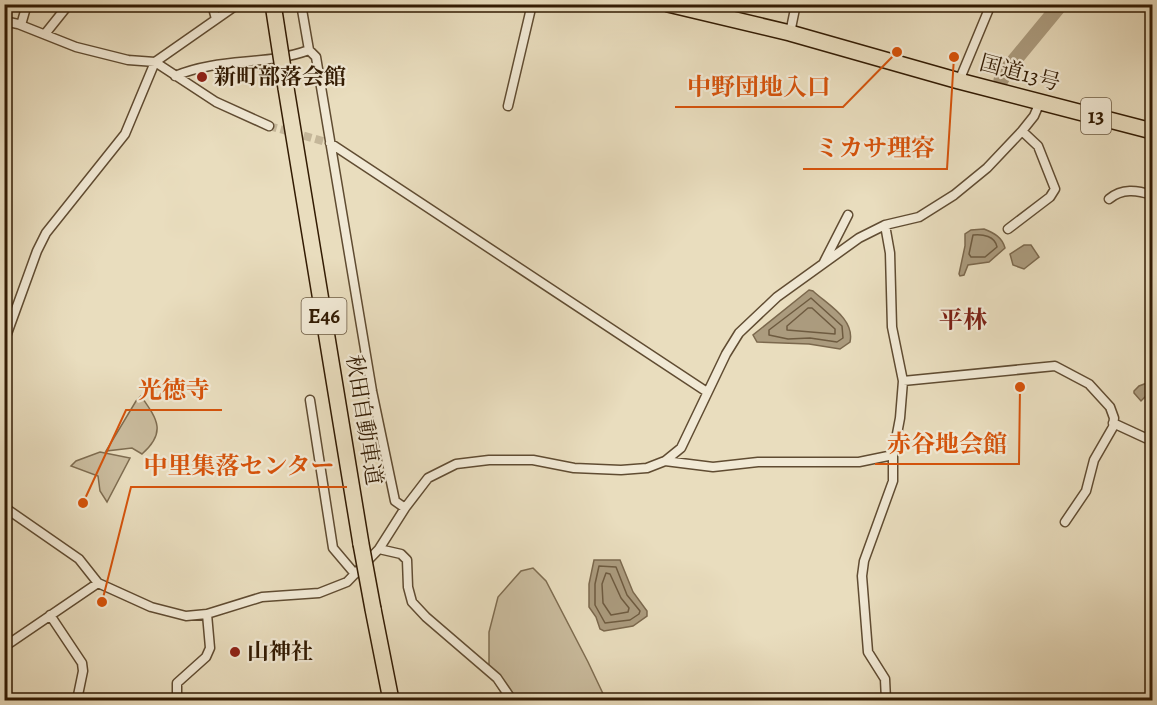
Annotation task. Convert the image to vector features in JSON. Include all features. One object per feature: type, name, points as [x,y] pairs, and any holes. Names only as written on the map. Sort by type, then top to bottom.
[{"type":"highway","name":"秋田自動車道","points":[[273,4],[361,544],[392,700]]},
{"type":"highway","name":"国道13号","points":[[668,4],[790,33],[959,81],[1152,131]]},
{"type":"street","points":[[21,25],[27,4]]},
{"type":"street","points":[[45,34],[69,4]]},
{"type":"street","points":[[212,4],[216,19]]},
{"type":"street","points":[[4,342],[46,233],[125,134],[155,62],[238,4]]},
{"type":"street","points":[[301,4],[309,50],[316,57],[377,413],[395,501],[405,508]]},
{"type":"street","points":[[508,106],[532,4]]},
{"type":"street","points":[[790,33],[796,4]]},
{"type":"street","points":[[959,81],[992,4]]},
{"type":"street","points":[[4,21],[87,49],[128,60],[155,62],[216,102],[269,126]]},
{"type":"street","points":[[175,76],[195,67],[266,59],[299,54],[309,50]]},
{"type":"street","points":[[4,507],[79,559],[98,584],[151,607],[186,616],[207,614],[262,597],[319,593],[348,582],[380,549],[405,508],[428,478],[456,464],[489,460],[533,460],[574,468],[621,470],[646,468],[665,461],[681,448],[726,354],[739,333],[777,297],[860,238],[885,225],[919,217],[954,195],[987,168],[1022,131],[1034,116],[1040,102]]},
{"type":"street","points":[[1008,229],[1050,196],[1055,189],[1038,146],[1022,131]]},
{"type":"street","points":[[330,143],[707,392]]},
{"type":"street","points":[[1109,199],[1117,193],[1126,191],[1140,191],[1152,195]]},
{"type":"street","points":[[823,266],[848,215]]},
{"type":"street","points":[[885,225],[890,253],[892,327],[903,381],[900,418],[893,455],[893,481],[864,561],[862,576],[868,652],[885,679],[886,700]]},
{"type":"street","points":[[903,381],[1055,366],[1089,384],[1110,407],[1114,418],[1094,460],[1086,491],[1065,522]]},
{"type":"street","points":[[310,400],[333,548],[355,574]]},
{"type":"street","points":[[1113,423],[1152,441]]},
{"type":"street","points":[[665,461],[713,467],[758,462],[860,462],[893,455]]},
{"type":"street","points":[[380,549],[401,554],[407,560],[408,587],[412,602],[426,617],[497,678],[512,700]]},
{"type":"street","points":[[4,647],[98,584]]},
{"type":"street","points":[[177,700],[177,683],[206,657],[210,648],[207,614]]},
{"type":"street","points":[[50,615],[82,663],[77,700]]},
{"type":"shaded area","points":[[141,396],[157,425],[155,439],[142,454],[132,448],[106,451],[136,401]]},
{"type":"shaded area","points":[[100,452],[130,458],[107,502],[100,491],[98,476],[71,466],[76,461]]},
{"type":"shaded area","points":[[533,568],[546,581],[606,700],[506,700],[489,673],[489,632],[498,597],[521,571]]},
{"type":"water","points":[[984,229],[997,236],[1005,248],[989,262],[968,265],[964,275],[960,276],[965,234],[971,230]]},
{"type":"water","points":[[1024,245],[1031,245],[1039,257],[1024,269],[1013,265],[1010,254]]},
{"type":"water","points":[[809,290],[833,307],[844,319],[848,326],[850,342],[840,349],[809,344],[757,342],[753,335]]},
{"type":"water","points":[[1152,381],[1152,399],[1147,395],[1141,401],[1134,391],[1139,386]]},
{"type":"water","points":[[594,560],[620,560],[633,592],[647,611],[647,616],[633,626],[604,631],[600,629],[589,607],[589,584]]},
{"type":"waterway","points":[[1001,80],[1061,4]]},
{"type":"tunnel","points":[[269,126],[330,143]]},
{"type":"place","name":"中野団地入口","points":[[897,52]]},
{"type":"place","name":"ミカサ理容","points":[[954,57]]},
{"type":"place","name":"新町部落会館","points":[[202,77]]},
{"type":"place","name":"赤谷地会館","points":[[1020,387]]},
{"type":"place","name":"光徳寺","points":[[83,503]]},
{"type":"place","name":"中里集落センター","points":[[102,602]]},
{"type":"place","name":"山神社","points":[[235,652]]},
{"type":"district","name":"平林","points":[[963,320]]}]
